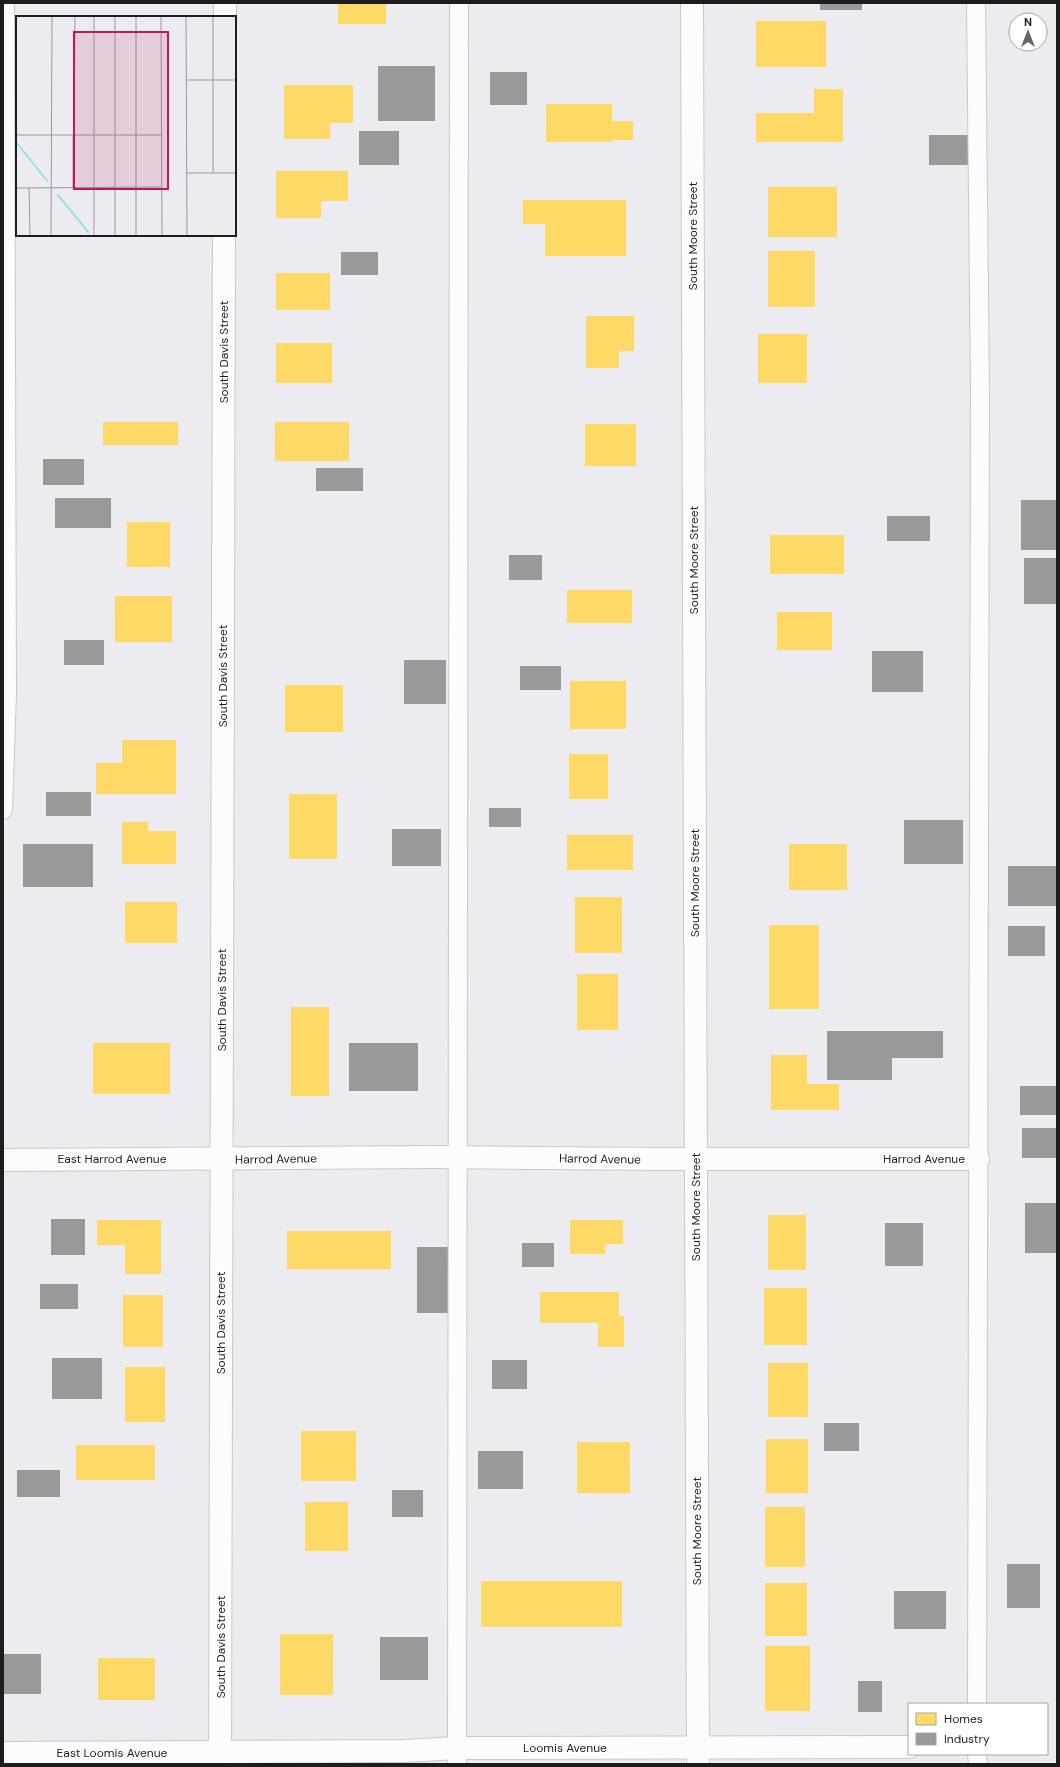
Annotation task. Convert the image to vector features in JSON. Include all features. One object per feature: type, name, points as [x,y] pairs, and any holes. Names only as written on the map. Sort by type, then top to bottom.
[{"type":"street","points":[[225,3],[225,16]]},
{"type":"street","name":"South Moore Street","points":[[692,3],[698,1756]]},
{"type":"street","name":"South Davis Street","points":[[220,1758],[224,236]]},
{"type":"street","name":"Harrod Avenue","points":[[222,1159],[458,1157],[978,1159]]},
{"type":"street","name":"East Harrod Avenue","points":[[3,1160],[222,1159]]},
{"type":"street","name":"Loomis Avenue","points":[[220,1758],[405,1751],[458,1756],[698,1756],[908,1747]]},
{"type":"street","name":"East Loomis Avenue","points":[[3,1753],[220,1758]]},
{"type":"lane","points":[[3,810],[7,694],[5,3]]},
{"type":"lane","points":[[458,1756],[459,3]]},
{"type":"lane","points":[[976,3],[980,390],[977,1703]]},
{"type":"building: Homes","points":[[338,3],[386,3],[386,24],[338,24]]},
{"type":"building: Homes","points":[[756,21],[826,21],[826,67],[756,67]]},
{"type":"building: Homes","points":[[284,85],[353,85],[353,123],[330,123],[330,139],[284,139]]},
{"type":"building: Homes","points":[[814,89],[843,89],[843,142],[756,142],[756,113],[814,113]]},
{"type":"building: Homes","points":[[546,104],[612,104],[612,121],[633,121],[633,140],[612,140],[612,142],[546,142]]},
{"type":"building: Homes","points":[[276,171],[348,171],[348,201],[321,201],[321,218],[276,218]]},
{"type":"building: Homes","points":[[768,187],[837,187],[837,237],[768,237]]},
{"type":"building: Homes","points":[[523,200],[626,200],[626,256],[545,256],[545,224],[523,224]]},
{"type":"building: Homes","points":[[768,251],[815,251],[815,307],[768,307]]},
{"type":"building: Homes","points":[[276,273],[330,273],[330,310],[276,310]]},
{"type":"building: Homes","points":[[586,316],[634,316],[634,351],[619,351],[619,368],[586,368]]},
{"type":"building: Homes","points":[[758,334],[807,334],[807,383],[758,383]]},
{"type":"building: Homes","points":[[276,343],[332,343],[332,383],[276,383]]},
{"type":"building: Homes","points":[[103,422],[178,422],[178,445],[103,445]]},
{"type":"building: Homes","points":[[275,422],[349,422],[349,461],[275,461]]},
{"type":"building: Homes","points":[[585,424],[636,424],[636,466],[585,466]]},
{"type":"building: Homes","points":[[127,522],[170,522],[170,567],[127,567]]},
{"type":"building: Homes","points":[[770,535],[844,535],[844,574],[770,574]]},
{"type":"building: Homes","points":[[567,590],[632,590],[632,623],[567,623]]},
{"type":"building: Homes","points":[[115,596],[172,596],[172,642],[115,642]]},
{"type":"building: Homes","points":[[777,612],[832,612],[832,650],[777,650]]},
{"type":"building: Homes","points":[[570,681],[626,681],[626,729],[570,729]]},
{"type":"building: Homes","points":[[285,685],[343,685],[343,732],[285,732]]},
{"type":"building: Homes","points":[[122,740],[176,740],[176,794],[96,794],[96,763],[122,763]]},
{"type":"building: Homes","points":[[569,754],[608,754],[608,799],[569,799]]},
{"type":"building: Homes","points":[[289,794],[337,794],[337,859],[289,859]]},
{"type":"building: Homes","points":[[122,822],[148,822],[148,831],[176,831],[176,864],[122,864]]},
{"type":"building: Homes","points":[[567,835],[633,835],[633,870],[567,870]]},
{"type":"building: Homes","points":[[789,844],[847,844],[847,890],[789,890]]},
{"type":"building: Homes","points":[[575,897],[622,897],[622,953],[575,953]]},
{"type":"building: Homes","points":[[125,902],[177,902],[177,943],[125,943]]},
{"type":"building: Homes","points":[[769,925],[819,925],[819,1009],[769,1009]]},
{"type":"building: Homes","points":[[577,974],[618,974],[618,1030],[577,1030]]},
{"type":"building: Homes","points":[[291,1007],[329,1007],[329,1096],[291,1096]]},
{"type":"building: Homes","points":[[93,1043],[170,1043],[170,1094],[93,1094]]},
{"type":"building: Homes","points":[[771,1055],[807,1055],[807,1084],[839,1084],[839,1110],[771,1110]]},
{"type":"building: Homes","points":[[768,1215],[806,1215],[806,1270],[768,1270]]},
{"type":"building: Homes","points":[[97,1220],[161,1220],[161,1274],[125,1274],[125,1245],[97,1245]]},
{"type":"building: Homes","points":[[570,1220],[623,1220],[623,1244],[605,1244],[605,1254],[570,1254]]},
{"type":"building: Homes","points":[[287,1231],[391,1231],[391,1269],[287,1269]]},
{"type":"building: Homes","points":[[764,1288],[807,1288],[807,1345],[764,1345]]},
{"type":"building: Homes","points":[[540,1292],[619,1292],[619,1316],[624,1316],[624,1347],[598,1347],[598,1323],[540,1323]]},
{"type":"building: Homes","points":[[123,1295],[163,1295],[163,1347],[123,1347]]},
{"type":"building: Homes","points":[[768,1363],[808,1363],[808,1417],[768,1417]]},
{"type":"building: Homes","points":[[125,1367],[165,1367],[165,1422],[125,1422]]},
{"type":"building: Homes","points":[[301,1431],[356,1431],[356,1481],[301,1481]]},
{"type":"building: Homes","points":[[766,1439],[808,1439],[808,1493],[766,1493]]},
{"type":"building: Homes","points":[[577,1442],[630,1442],[630,1493],[577,1493]]},
{"type":"building: Homes","points":[[76,1445],[155,1445],[155,1480],[76,1480]]},
{"type":"building: Homes","points":[[305,1502],[348,1502],[348,1551],[305,1551]]},
{"type":"building: Homes","points":[[765,1507],[805,1507],[805,1567],[765,1567]]},
{"type":"building: Homes","points":[[481,1581],[622,1581],[622,1627],[481,1627]]},
{"type":"building: Homes","points":[[765,1583],[807,1583],[807,1636],[765,1636]]},
{"type":"building: Homes","points":[[280,1634],[333,1634],[333,1695],[280,1695]]},
{"type":"building: Homes","points":[[765,1646],[810,1646],[810,1711],[765,1711]]},
{"type":"building: Homes","points":[[98,1658],[155,1658],[155,1700],[98,1700]]},
{"type":"building: Industry","points":[[820,3],[862,3],[862,10],[820,10]]},
{"type":"building: Industry","points":[[378,66],[435,66],[435,121],[378,121]]},
{"type":"building: Industry","points":[[490,72],[527,72],[527,105],[490,105]]},
{"type":"building: Industry","points":[[359,131],[399,131],[399,165],[359,165]]},
{"type":"building: Industry","points":[[929,135],[971,135],[971,165],[929,165]]},
{"type":"building: Industry","points":[[341,252],[378,252],[378,275],[341,275]]},
{"type":"building: Industry","points":[[43,459],[84,459],[84,485],[43,485]]},
{"type":"building: Industry","points":[[316,468],[363,468],[363,491],[316,491]]},
{"type":"building: Industry","points":[[55,498],[111,498],[111,528],[55,528]]},
{"type":"building: Industry","points":[[1021,500],[1057,500],[1057,550],[1021,550]]},
{"type":"building: Industry","points":[[887,516],[930,516],[930,541],[887,541]]},
{"type":"building: Industry","points":[[509,555],[542,555],[542,580],[509,580]]},
{"type":"building: Industry","points":[[1024,558],[1057,558],[1057,604],[1024,604]]},
{"type":"building: Industry","points":[[64,640],[104,640],[104,665],[64,665]]},
{"type":"building: Industry","points":[[872,651],[923,651],[923,692],[872,692]]},
{"type":"building: Industry","points":[[404,660],[446,660],[446,704],[404,704]]},
{"type":"building: Industry","points":[[520,666],[561,666],[561,690],[520,690]]},
{"type":"building: Industry","points":[[46,792],[91,792],[91,816],[46,816]]},
{"type":"building: Industry","points":[[489,808],[521,808],[521,827],[489,827]]},
{"type":"building: Industry","points":[[904,820],[963,820],[963,864],[904,864]]},
{"type":"building: Industry","points":[[392,829],[441,829],[441,866],[392,866]]},
{"type":"building: Industry","points":[[23,844],[93,844],[93,887],[23,887]]},
{"type":"building: Industry","points":[[1008,866],[1057,866],[1057,906],[1008,906]]},
{"type":"building: Industry","points":[[1008,926],[1045,926],[1045,956],[1008,956]]},
{"type":"building: Industry","points":[[827,1031],[943,1031],[943,1058],[892,1058],[892,1080],[827,1080]]},
{"type":"building: Industry","points":[[349,1043],[418,1043],[418,1091],[349,1091]]},
{"type":"building: Industry","points":[[1020,1086],[1057,1086],[1057,1115],[1020,1115]]},
{"type":"building: Industry","points":[[1022,1128],[1057,1128],[1057,1158],[1022,1158]]},
{"type":"building: Industry","points":[[1025,1203],[1057,1203],[1057,1253],[1025,1253]]},
{"type":"building: Industry","points":[[51,1219],[85,1219],[85,1255],[51,1255]]},
{"type":"building: Industry","points":[[885,1223],[923,1223],[923,1266],[885,1266]]},
{"type":"building: Industry","points":[[522,1243],[554,1243],[554,1267],[522,1267]]},
{"type":"building: Industry","points":[[417,1247],[448,1247],[448,1313],[417,1313]]},
{"type":"building: Industry","points":[[40,1284],[78,1284],[78,1309],[40,1309]]},
{"type":"building: Industry","points":[[52,1358],[102,1358],[102,1399],[52,1399]]},
{"type":"building: Industry","points":[[492,1360],[527,1360],[527,1389],[492,1389]]},
{"type":"building: Industry","points":[[824,1423],[859,1423],[859,1451],[824,1451]]},
{"type":"building: Industry","points":[[478,1451],[523,1451],[523,1489],[478,1489]]},
{"type":"building: Industry","points":[[17,1470],[60,1470],[60,1497],[17,1497]]},
{"type":"building: Industry","points":[[392,1490],[423,1490],[423,1517],[392,1517]]},
{"type":"building: Industry","points":[[1007,1564],[1040,1564],[1040,1608],[1007,1608]]},
{"type":"building: Industry","points":[[894,1591],[946,1591],[946,1629],[894,1629]]},
{"type":"building: Industry","points":[[380,1637],[428,1637],[428,1680],[380,1680]]},
{"type":"building: Industry","points":[[3,1654],[41,1654],[41,1694],[3,1694]]},
{"type":"building: Industry","points":[[858,1681],[882,1681],[882,1712],[858,1712]]}]
